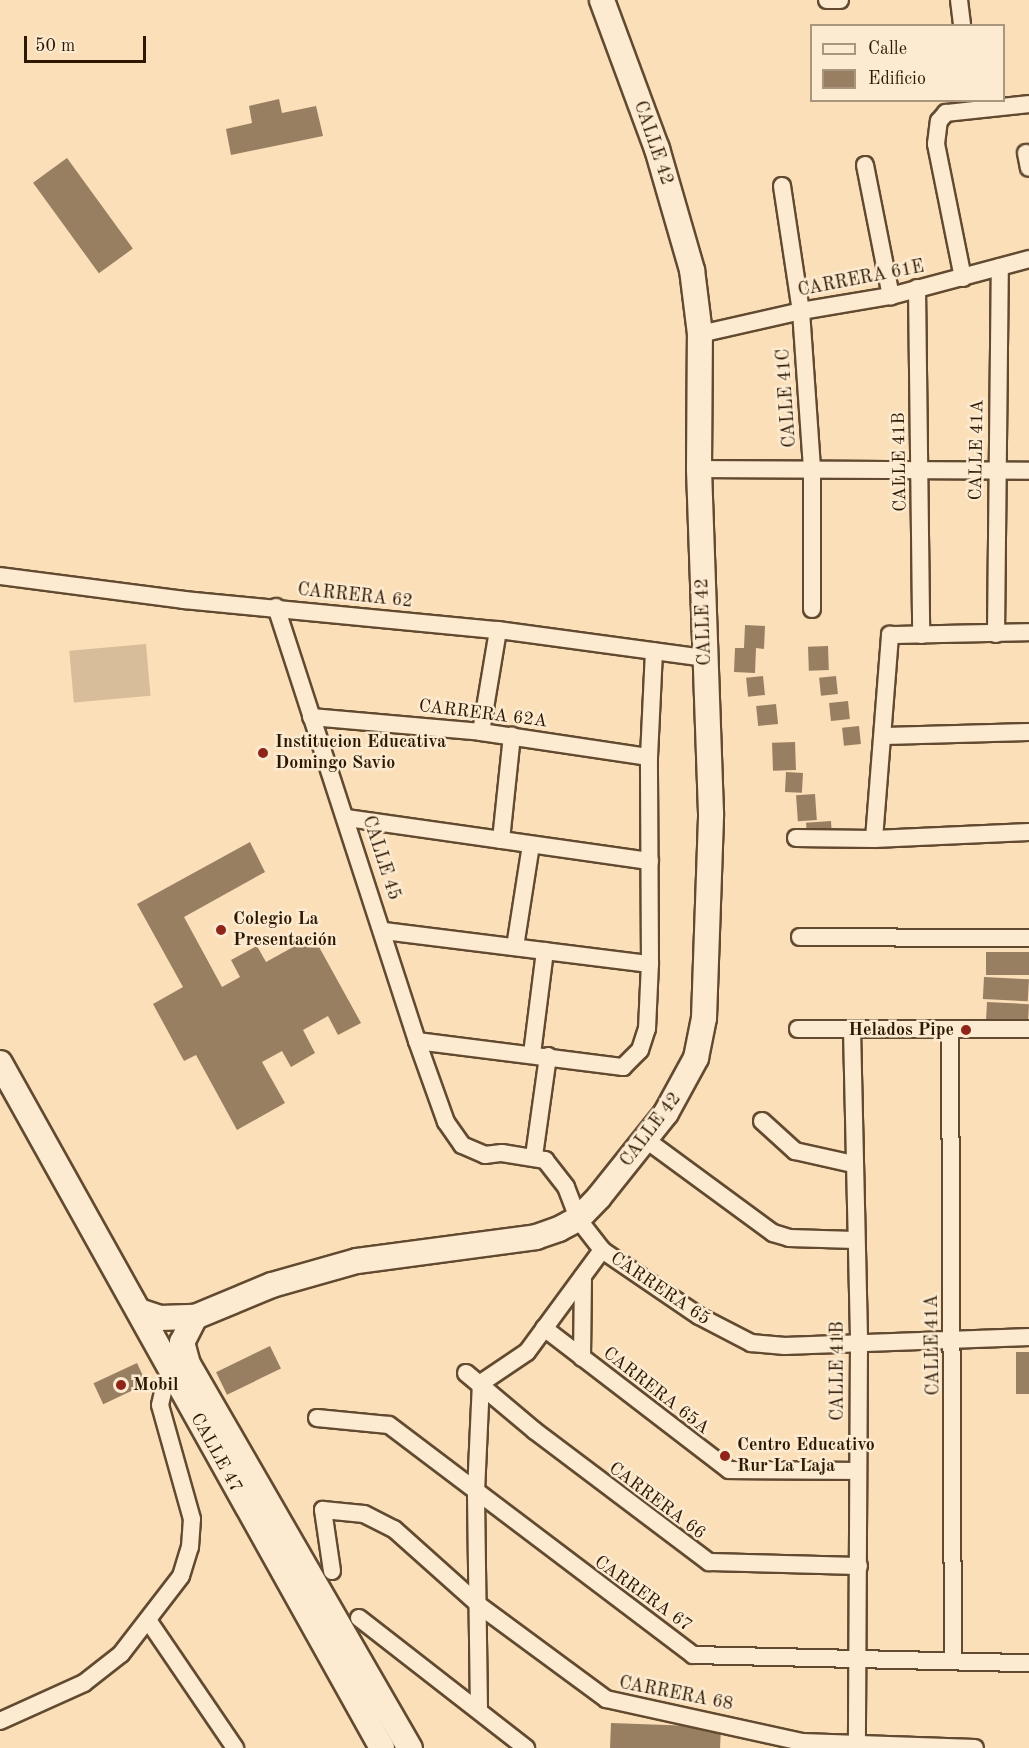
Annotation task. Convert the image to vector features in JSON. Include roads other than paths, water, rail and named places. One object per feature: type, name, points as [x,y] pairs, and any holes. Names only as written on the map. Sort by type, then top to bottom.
[{"type":"street","name":"CALLE 42","points":[[578,1219],[645,1139],[682,1089],[696,1058],[704,1018],[711,813],[699,469],[700,334],[692,270],[657,149],[602,0]]},
{"type":"street","points":[[827,0],[840,0]]},
{"type":"street","points":[[959,0],[962,24]]},
{"type":"street","points":[[963,278],[936,144],[939,121],[946,113],[970,106],[1029,104]]},
{"type":"street","points":[[865,165],[891,296]]},
{"type":"street","name":"CALLE 41C","points":[[782,186],[801,310],[812,469],[812,609]]},
{"type":"street","name":"CARRERA 61E","points":[[700,334],[801,310],[891,296],[1029,259]]},
{"type":"street","name":"CALLE 41A","points":[[996,634],[995,472],[1000,267]]},
{"type":"street","name":"CALLE 41B","points":[[917,288],[921,635]]},
{"type":"street","points":[[699,469],[1029,471]]},
{"type":"street","name":"CARRERA 62","points":[[0,576],[184,600],[498,630],[705,658]]},
{"type":"street","name":"CALLE 45","points":[[276,608],[384,931],[417,1041],[446,1122],[471,1151],[534,1156]]},
{"type":"street","points":[[481,732],[498,630]]},
{"type":"street","points":[[874,840],[884,736],[890,635],[1029,632]]},
{"type":"street","points":[[417,1041],[623,1067],[640,1050],[647,1029],[650,964],[649,757],[654,651]]},
{"type":"street","name":"CARRERA 62A","points":[[311,717],[481,732],[649,757]]},
{"type":"street","points":[[884,736],[1029,732]]},
{"type":"street","points":[[501,840],[512,736]]},
{"type":"street","points":[[347,818],[650,861]]},
{"type":"street","points":[[796,838],[874,840],[1029,832]]},
{"type":"street","points":[[515,947],[531,845]]},
{"type":"street","points":[[384,931],[650,964]]},
{"type":"street","points":[[800,937],[1029,938]]},
{"type":"street","points":[[534,1156],[545,951]]},
{"type":"street","points":[[798,1029],[1029,1029]]},
{"type":"street","name":"CALLE 41B","points":[[852,1029],[853,1164],[859,1342],[857,1472],[860,1661],[857,1746]]},
{"type":"street","name":"CALLE 41A","points":[[950,1029],[954,1660]]},
{"type":"street","name":"CALLE 47","points":[[0,1063],[382,1748]]},
{"type":"street","points":[[762,1121],[795,1151],[853,1164]]},
{"type":"street","points":[[645,1139],[773,1233],[789,1238],[855,1240]]},
{"type":"street","name":"CARRERA 65","points":[[534,1156],[555,1169],[578,1219],[602,1250],[699,1316],[752,1342],[784,1346],[1029,1337]]},
{"type":"street","points":[[140,1311],[160,1318],[195,1317],[310,1272],[357,1261],[536,1237],[578,1219]]},
{"type":"street","points":[[479,1710],[480,1606],[476,1492],[481,1383],[527,1352],[602,1250]]},
{"type":"street","points":[[582,1358],[583,1276]]},
{"type":"street","name":"CALLE 47","points":[[195,1317],[182,1342],[188,1364],[410,1748]]},
{"type":"street","name":"CARRERA 65A","points":[[544,1328],[729,1470],[857,1472]]},
{"type":"street","name":"CARRERA 66","points":[[466,1373],[481,1383],[535,1431],[709,1562],[860,1566]]},
{"type":"street","points":[[0,1721],[84,1683],[121,1654],[181,1576],[190,1547],[192,1519],[160,1405],[164,1388],[174,1376]]},
{"type":"street","name":"CARRERA 67","points":[[317,1418],[389,1425],[693,1655],[860,1661],[954,1660],[1029,1663]]},
{"type":"street","name":"CARRERA 68","points":[[332,1571],[323,1510],[376,1518],[394,1529],[480,1606],[606,1700],[802,1743],[975,1748]]},
{"type":"street","points":[[359,1618],[427,1674],[479,1710],[526,1748]]},
{"type":"street","points":[[148,1620],[235,1748]]},
{"type":"place","name":"Institucion Educativa Domingo Savio","points":[[263,753]]},
{"type":"place","name":"Colegio La Presentación","points":[[221,930]]},
{"type":"place","name":"Helados Pipe","points":[[966,1030]]},
{"type":"place","name":"Mobil","points":[[121,1385]]},
{"type":"place","name":"Centro Educativo Rur La Laja","points":[[725,1456]]}]
